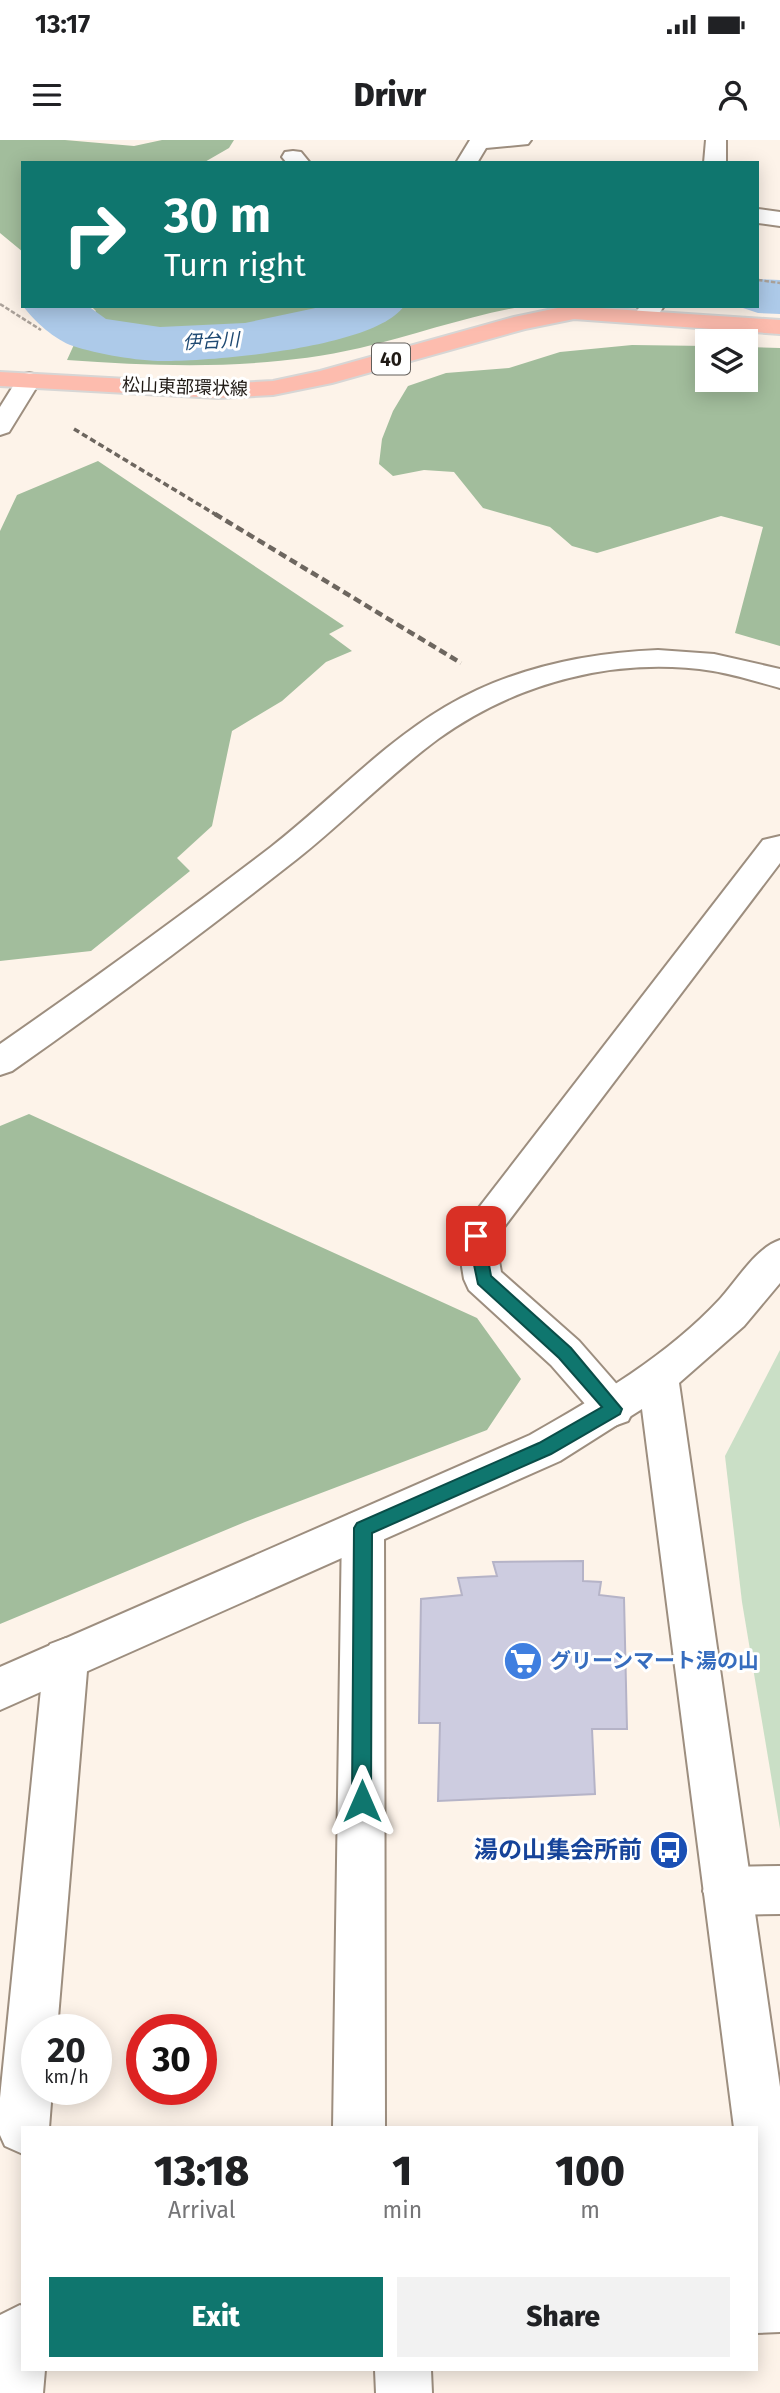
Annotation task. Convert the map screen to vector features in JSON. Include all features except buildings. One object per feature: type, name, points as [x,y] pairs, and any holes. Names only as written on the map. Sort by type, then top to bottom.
[{"type":"main road","name":"松山東部環状線","points":[[0,379],[218,391],[273,388],[323,378],[522,322],[574,312],[649,311],[780,327]]},
{"type":"street","points":[[467,161],[479,142],[521,140]]},
{"type":"street","points":[[715,161],[716,140]]},
{"type":"street","points":[[759,216],[780,219]]},
{"type":"street","points":[[0,427],[29,380]]},
{"type":"street","points":[[0,1062],[152,953],[276,859],[429,731],[478,701],[567,670],[631,660],[692,660],[780,679]]},
{"type":"street","points":[[614,1409],[565,1353],[483,1279],[476,1236],[774,848],[780,847]]},
{"type":"street","points":[[0,1689],[545,1448],[614,1409],[658,1379],[708,1338],[754,1291],[780,1255]]},
{"type":"street","points":[[658,1379],[780,2276]]},
{"type":"street","points":[[359,2126],[363,1528]]},
{"type":"street","points":[[23,2126],[66,1660]]},
{"type":"street","points":[[727,1891],[780,1890]]},
{"type":"street","points":[[758,2306],[780,2305]]},
{"type":"street","points":[[14,2333],[15,2393]]},
{"type":"street","points":[[403,2371],[404,2393]]},
{"type":"path","points":[[759,280],[780,283]]},
{"type":"path","points":[[0,304],[41,330]]},
{"type":"green space","points":[[0,140],[65,140],[134,146],[162,140],[234,140],[229,148],[206,161],[21,161],[21,250],[0,233]]},
{"type":"green space","points":[[93,308],[517,308],[360,348],[287,360],[177,365],[67,360],[77,338],[96,311]]},
{"type":"green space","points":[[632,345],[695,346],[695,392],[758,392],[758,347],[780,348],[780,646],[735,633],[763,527],[721,516],[597,553],[572,546],[550,527],[483,508],[454,472],[424,470],[393,476],[379,464],[382,439],[393,411],[408,386],[446,373],[509,368],[560,352]]},
{"type":"green space","points":[[98,461],[344,626],[329,634],[352,651],[326,662],[282,701],[232,731],[212,826],[177,858],[190,871],[91,951],[0,961],[0,531],[17,495]]},
{"type":"green space","points":[[29,1114],[477,1318],[521,1379],[487,1430],[245,1522],[0,1624],[0,1126]]},
{"type":"green space","points":[[780,1350],[780,1829],[742,1602],[725,1456]]},
{"type":"waterway","name":"伊台川","points":[[759,296],[780,297]]},
{"type":"waterway","name":"伊台川","points":[[54,308],[90,333],[160,344],[245,340],[332,323],[371,308]]},
{"type":"railway","points":[[74,429],[218,516]]},
{"type":"railway","points":[[215,514],[461,663]]},
{"type":"place","name":"グリーンマート湯の山","points":[[523,1661]]},
{"type":"place","name":"湯の山集会所前","points":[[669,1850]]},
{"type":"route","points":[[362,1801],[363,1528],[545,1448],[614,1409],[565,1353],[483,1279],[476,1236]]}]
